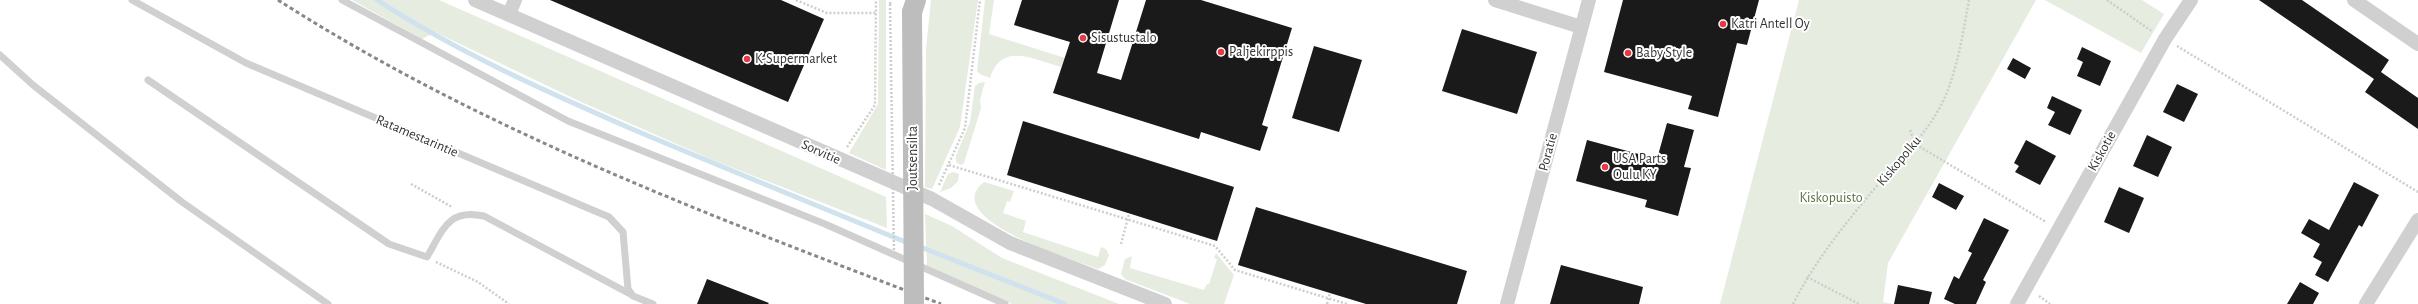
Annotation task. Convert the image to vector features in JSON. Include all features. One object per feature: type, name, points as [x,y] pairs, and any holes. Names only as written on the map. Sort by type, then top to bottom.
[{"type":"main road","name":"Joutsensilta","points":[[904,3],[914,304]]},
{"type":"street","name":"Sorvitie","points":[[475,0],[841,161],[932,199],[1010,243],[1165,304]]},
{"type":"street","points":[[509,14],[515,0]]},
{"type":"street","points":[[1495,0],[1581,27]]},
{"type":"street","name":"Poratie","points":[[1508,304],[1589,0]]},
{"type":"street","name":"Kiskotie","points":[[2016,304],[2165,39],[2191,0]]},
{"type":"street","points":[[2354,0],[2418,44]]},
{"type":"street","points":[[2366,304],[2418,220]]},
{"type":"lane","name":"Ratamestarintie","points":[[132,0],[246,63],[609,217],[623,232],[627,283],[633,296]]},
{"type":"lane","points":[[342,0],[568,121],[825,224],[1005,304]]},
{"type":"lane","points":[[0,55],[33,85],[182,202],[328,304]]},
{"type":"lane","points":[[148,80],[366,230],[389,244],[427,257],[444,227],[460,214],[470,213],[484,216],[633,296],[653,304]]},
{"type":"lane","points":[[633,296],[643,304]]},
{"type":"path","points":[[796,0],[827,13],[876,13]]},
{"type":"path","points":[[841,161],[875,105],[876,0]]},
{"type":"path","points":[[932,199],[965,128],[980,0]]},
{"type":"path","name":"Kiskopolku","points":[[1793,304],[1807,277],[1842,229],[1915,144],[1945,97],[1960,48],[1969,0]]},
{"type":"path","points":[[2106,0],[2157,34]]},
{"type":"path","points":[[894,257],[904,3]]},
{"type":"path","points":[[2174,44],[2418,192]]},
{"type":"path","points":[[1910,130],[1915,144],[2050,224]]},
{"type":"path","points":[[949,165],[1215,246],[1235,270],[1347,304]]},
{"type":"path","points":[[411,184],[445,202],[460,214]]},
{"type":"path","points":[[1121,244],[1129,214]]},
{"type":"path","points":[[427,257],[478,282],[508,304]]},
{"type":"path","points":[[1807,277],[1859,304]]},
{"type":"path","points":[[2034,292],[2050,304]]},
{"type":"path","points":[[1326,304],[1330,293]]},
{"type":"green space","points":[[352,0],[439,0],[886,197],[887,228],[713,160],[579,101],[435,32],[422,39]]},
{"type":"green space","points":[[879,0],[886,0],[886,170],[849,153],[878,104]]},
{"type":"green space","points":[[931,0],[978,0],[960,127],[932,189],[925,187],[926,49]]},
{"type":"green space","points":[[985,0],[994,0],[989,34],[1065,58],[1061,67],[1030,58],[1011,56],[1002,60],[995,67],[990,78],[980,74],[977,71]]},
{"type":"green space","name":"Kiskopuisto","points":[[1799,0],[2036,0],[1888,263],[1883,302],[1892,304],[1720,304]]},
{"type":"green space","points":[[2045,0],[2142,0],[2164,14],[2141,53]]},
{"type":"green space","points":[[985,82],[980,100],[981,108],[964,163],[961,165],[956,162],[956,156],[970,122],[975,86],[979,83]]},
{"type":"green space","points":[[953,172],[959,174],[958,181],[951,188],[940,192],[948,174]]},
{"type":"green space","points":[[984,182],[1014,191],[1010,202],[1007,201],[1003,213],[1026,221],[1023,232],[1098,257],[1101,247],[1106,249],[1109,255],[1105,265],[1098,269],[1065,257],[1041,248],[994,224],[979,210],[975,196]]},
{"type":"green space","points":[[925,214],[952,226],[1002,258],[1119,304],[1012,304],[927,266]]},
{"type":"green space","points":[[1216,253],[1234,275],[1224,304],[1190,304],[1125,279],[1121,274],[1125,259],[1132,256],[1130,268],[1204,290],[1207,284],[1209,284],[1217,259],[1214,258]]},
{"type":"building","name":"K-Supermarket","points":[[550,0],[781,0],[824,19],[788,102]]},
{"type":"building","points":[[1022,0],[1119,0],[1097,73],[1121,80],[1146,0],[1201,0],[1292,28],[1262,125],[1268,127],[1260,151],[1201,132],[1199,139],[1053,93],[1070,42],[1014,25]]},
{"type":"building","points":[[1623,0],[1759,0],[1747,45],[1737,43],[1718,117],[1688,109],[1692,96],[1604,72]]},
{"type":"building","points":[[2259,0],[2302,0],[2389,60],[2381,72],[2418,98],[2418,129],[2365,92],[2374,79]]},
{"type":"building","points":[[1462,29],[1537,52],[1517,114],[1442,91]]},
{"type":"building","points":[[1314,46],[1362,60],[1339,132],[1292,118]]},
{"type":"building","points":[[2082,47],[2111,61],[2100,86],[2077,76],[2083,62],[2077,59]]},
{"type":"building","points":[[2013,58],[2031,68],[2025,79],[2007,69]]},
{"type":"building","points":[[2177,84],[2198,94],[2184,122],[2163,112]]},
{"type":"building","points":[[2052,96],[2082,110],[2070,135],[2048,125],[2055,112],[2047,108]]},
{"type":"building","points":[[1023,121],[1234,187],[1217,241],[1007,175]]},
{"type":"building","points":[[1667,123],[1694,130],[1684,167],[1691,168],[1678,216],[1645,207],[1647,200],[1576,181],[1587,140],[1657,159]]},
{"type":"building","points":[[2147,135],[2172,147],[2158,177],[2133,166]]},
{"type":"building","points":[[2026,140],[2056,156],[2040,185],[2015,172],[2019,166],[2014,163]]},
{"type":"building","points":[[2354,182],[2379,195],[2362,227],[2359,225],[2328,282],[2315,275],[2322,262],[2313,257],[2320,244],[2301,233],[2309,219],[2329,230]]},
{"type":"building","points":[[1939,183],[1964,196],[1956,210],[1932,197]]},
{"type":"building","points":[[2119,187],[2144,198],[2129,233],[2104,222]]},
{"type":"building","points":[[1256,207],[1467,271],[1457,304],[1366,304],[1238,265]]},
{"type":"building","points":[[1984,218],[2009,230],[1983,280],[1986,282],[1976,304],[1955,304],[1944,299],[1954,276],[1959,279],[1972,253],[1968,251]]},
{"type":"building","points":[[1561,265],[1643,287],[1639,304],[1550,304]]},
{"type":"building","points":[[707,279],[769,303],[697,304]]},
{"type":"building","points":[[2300,282],[2319,293],[2313,304],[2287,304]]},
{"type":"building","points":[[1898,285],[1932,292],[1929,304],[1894,304]]},
{"type":"waterway","points":[[377,0],[407,19],[470,54],[567,100],[666,144],[908,243]]},
{"type":"waterway","points":[[918,246],[1065,304]]},
{"type":"railway","points":[[278,0],[356,47],[437,91],[518,131],[602,169],[686,204],[941,304]]},
{"type":"place","name":"Katri Antell Oy","points":[[1723,24]]},
{"type":"place","name":"Sisustustalo","points":[[1083,38]]},
{"type":"place","name":"Paljekirppis","points":[[1221,52]]},
{"type":"place","name":"Baby Style","points":[[1628,53]]},
{"type":"place","name":"K-Supermarket","points":[[747,59]]},
{"type":"place","name":"USA Parts Oulu KY","points":[[1605,167]]}]
